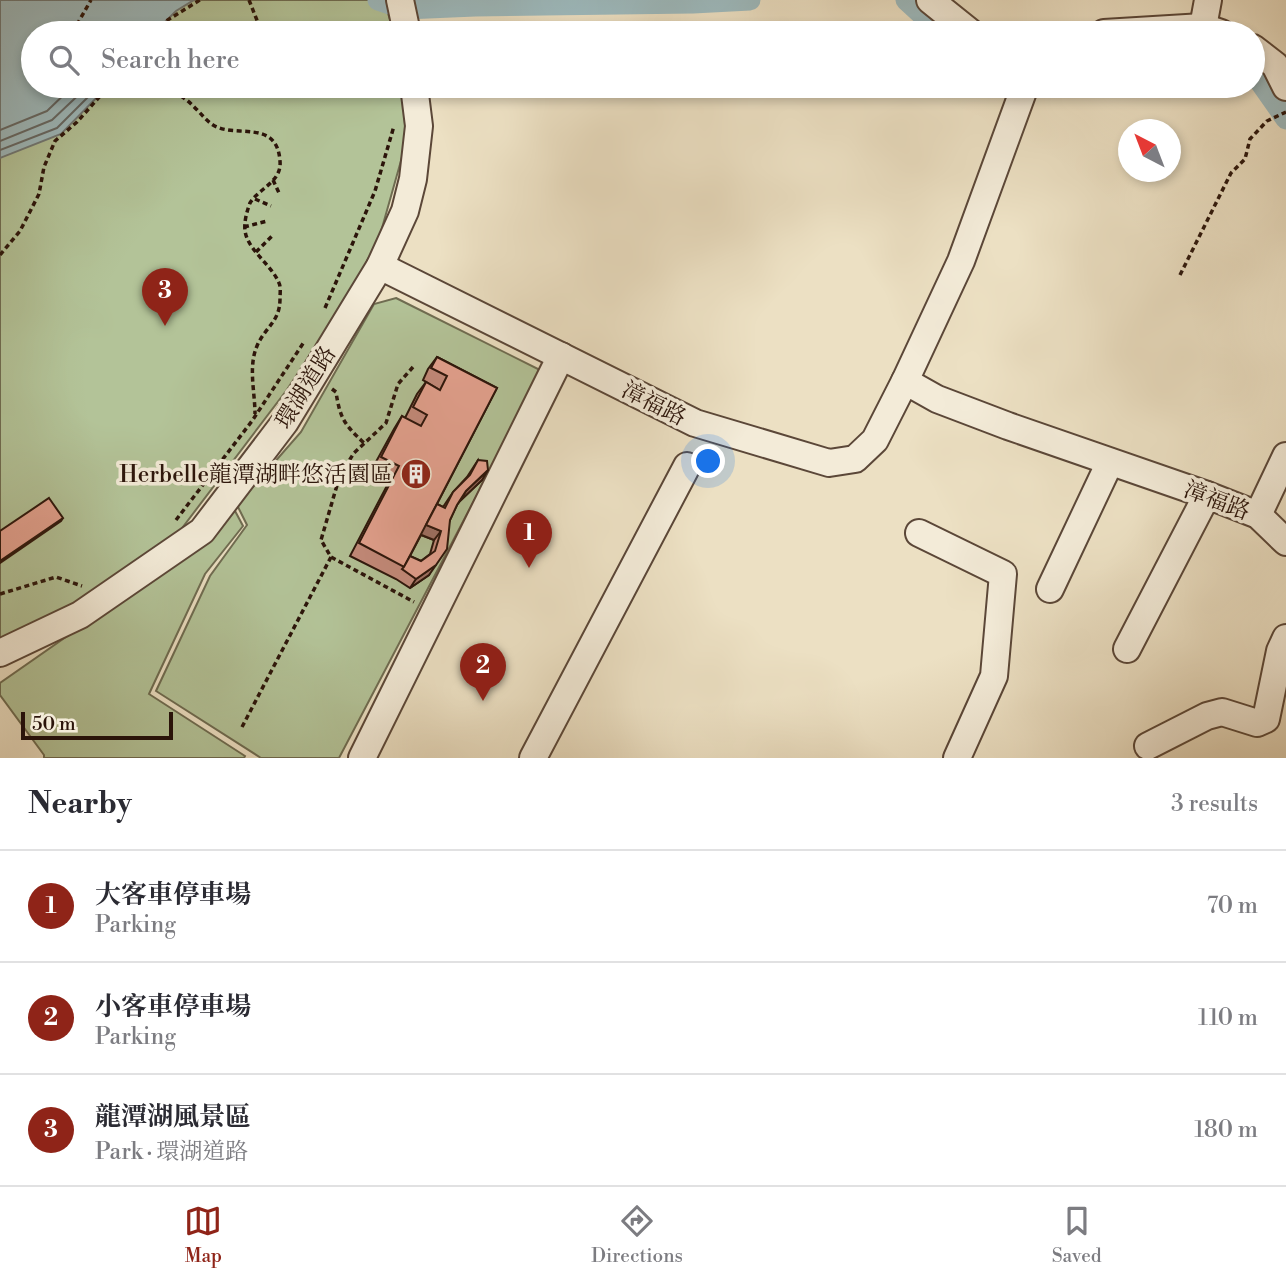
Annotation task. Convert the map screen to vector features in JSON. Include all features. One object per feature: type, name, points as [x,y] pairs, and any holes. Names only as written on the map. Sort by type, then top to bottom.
[{"type":"street","points":[[930,0],[956,21]]},
{"type":"street","points":[[1208,0],[1211,21]]},
{"type":"street","points":[[1265,57],[1275,65],[1286,87]]},
{"type":"street","name":"環湖道路","points":[[0,653],[80,615],[202,531],[285,422],[380,266],[405,211],[413,179],[419,126],[416,98]]},
{"type":"street","name":"漳福路","points":[[380,266],[695,423],[829,463],[855,459],[875,440],[961,261],[1021,98]]},
{"type":"street","points":[[362,758],[561,356]]},
{"type":"street","name":"漳福路","points":[[905,381],[937,399],[1258,515],[1286,542]]},
{"type":"street","points":[[1258,515],[1286,456]]},
{"type":"street","points":[[1050,589],[1110,462]]},
{"type":"street","points":[[533,758],[687,466]]},
{"type":"street","points":[[1127,649],[1207,495]]},
{"type":"street","points":[[919,533],[1003,574],[994,676],[957,758]]},
{"type":"street","points":[[1148,746],[1207,716],[1222,712],[1257,723],[1266,719],[1284,647]]},
{"type":"path","points":[[79,21],[91,0]]},
{"type":"path","points":[[166,21],[200,0]]},
{"type":"path","points":[[249,0],[257,21]]},
{"type":"path","points":[[0,255],[20,231],[39,194],[44,167],[55,141],[98,98]]},
{"type":"path","points":[[182,98],[201,112],[212,125],[232,131],[254,130],[267,136],[276,146],[280,162],[278,177],[250,204],[244,227],[256,253],[280,284],[280,307],[275,322],[258,343],[252,363],[255,416]]},
{"type":"path","points":[[1180,275],[1231,173],[1245,159],[1250,139],[1267,121],[1286,112]]},
{"type":"path","points":[[322,315],[375,191],[395,124]]},
{"type":"path","points":[[273,180],[280,195]]},
{"type":"path","points":[[255,199],[271,206]]},
{"type":"path","points":[[244,227],[267,221]]},
{"type":"path","points":[[256,253],[272,236]]},
{"type":"path","points":[[171,526],[255,416],[307,337]]},
{"type":"path","points":[[413,367],[398,384],[386,423],[354,453],[340,475],[321,540],[331,557],[434,612]]},
{"type":"path","points":[[314,375],[336,393],[345,426],[365,443]]},
{"type":"path","points":[[242,727],[331,557]]},
{"type":"path","points":[[0,594],[56,577],[85,587]]},
{"type":"green space","points":[[191,0],[384,0],[390,21],[160,21],[168,12]]},
{"type":"green space","points":[[85,98],[404,98],[406,143],[373,260],[286,391],[170,544],[77,607],[0,645],[0,156]]},
{"type":"green space","points":[[396,298],[542,371],[339,758],[261,758],[156,691],[210,576],[247,525],[237,505],[301,432],[374,304]]},
{"type":"green space","points":[[234,509],[243,526],[205,574],[149,694],[245,756],[244,758],[44,758],[0,695],[0,683],[202,542]]},
{"type":"water","points":[[0,0],[194,0],[166,21],[21,21],[21,98],[96,98],[61,134],[0,158]]},
{"type":"building","name":"Herbelle龍潭湖畔悠活園區","points":[[437,357],[497,388],[404,567],[359,543],[399,466],[381,457],[402,416],[421,426],[427,415],[413,407],[426,382],[440,390],[447,376],[431,368]]},
{"type":"building","points":[[478,460],[487,461],[488,470],[466,491],[457,505],[450,520],[447,549],[436,565],[416,579],[402,569],[410,556],[421,561],[435,551],[441,531],[426,525],[437,504],[445,508],[453,492],[470,475]]},
{"type":"building","points":[[49,498],[63,518],[0,561],[0,531]]},
{"type":"waterway","points":[[378,0],[405,9],[750,0]]},
{"type":"waterway","points":[[906,0],[929,21]]},
{"type":"waterway","points":[[1265,89],[1286,119]]},
{"type":"place","name":"龍潭湖風景區","points":[[165,326]]},
{"type":"place","name":"Herbelle龍潭湖畔悠活園區","points":[[416,474]]},
{"type":"place","name":"大客車停車場","points":[[529,568]]},
{"type":"place","name":"小客車停車場","points":[[483,701]]}]
